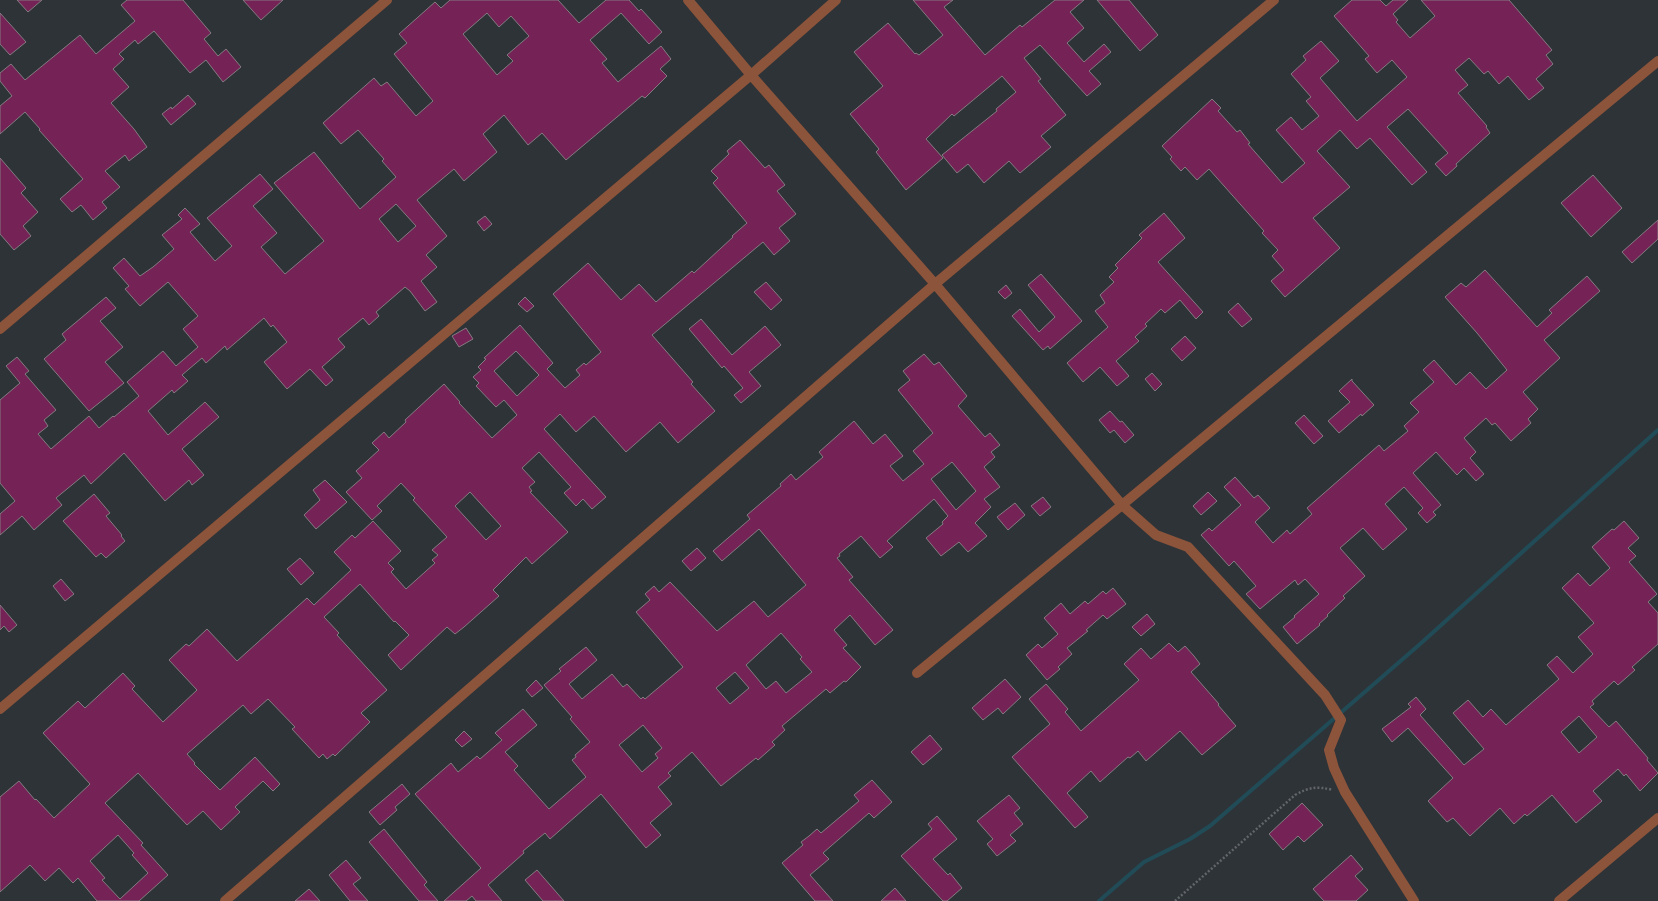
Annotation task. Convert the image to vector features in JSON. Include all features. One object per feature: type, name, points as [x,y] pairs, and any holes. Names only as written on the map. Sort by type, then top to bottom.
[{"type":"street","points":[[0,329],[387,0]]},
{"type":"street","points":[[688,0],[750,75],[935,284],[1122,505],[1156,535],[1188,547],[1325,695],[1341,720],[1329,750],[1334,768],[1345,792],[1414,901]]},
{"type":"street","points":[[0,708],[750,75],[836,0]]},
{"type":"street","points":[[225,901],[935,284],[1274,0]]},
{"type":"street","points":[[917,673],[1658,61]]},
{"type":"street","points":[[1559,901],[1658,818]]},
{"type":"path","points":[[1175,901],[1295,795],[1308,788],[1324,788],[1345,792]]},
{"type":"building","points":[[17,0],[42,0],[28,12]]},
{"type":"building","points":[[127,0],[183,0],[211,33],[204,39],[218,56],[226,49],[241,67],[223,82],[206,60],[190,73],[154,31],[138,44],[135,40],[119,54],[124,59],[113,69],[129,87],[111,103],[134,129],[147,147],[129,161],[125,155],[105,171],[120,187],[102,202],[107,208],[93,220],[81,205],[72,212],[60,199],[83,179],[25,112],[0,134],[0,106],[12,96],[0,81],[0,73],[11,64],[25,80],[80,35],[96,54],[135,21],[121,5]]},
{"type":"building","points":[[243,0],[283,0],[261,20]]},
{"type":"building","points":[[450,0],[558,0],[579,23],[606,0],[629,0],[639,11],[641,9],[662,32],[649,44],[621,13],[590,40],[607,59],[602,63],[618,82],[661,46],[671,59],[660,69],[667,76],[645,98],[642,96],[566,160],[542,133],[528,145],[504,115],[483,134],[497,152],[464,181],[454,169],[417,200],[447,236],[426,255],[437,267],[421,281],[437,302],[425,311],[410,291],[405,287],[376,312],[379,316],[369,325],[363,318],[338,339],[345,347],[322,367],[333,380],[326,386],[310,369],[287,389],[264,362],[287,342],[273,325],[271,327],[264,318],[227,350],[225,346],[206,363],[202,358],[182,375],[188,381],[174,393],[172,390],[148,411],[168,435],[205,402],[219,417],[182,449],[204,475],[192,485],[189,480],[165,501],[124,453],[91,484],[84,475],[56,498],[62,505],[34,530],[22,516],[0,535],[0,514],[15,501],[0,483],[0,400],[20,383],[6,366],[17,357],[29,371],[25,374],[56,410],[44,420],[48,426],[38,434],[51,449],[89,416],[99,428],[139,396],[127,382],[163,351],[176,366],[198,347],[183,329],[198,316],[168,282],[140,306],[125,289],[129,286],[113,268],[124,258],[140,276],[153,267],[174,249],[162,235],[182,219],[178,215],[185,208],[200,224],[190,232],[215,261],[232,246],[207,218],[260,174],[273,189],[253,206],[277,233],[261,247],[285,274],[324,241],[274,183],[314,152],[360,209],[396,177],[382,161],[384,159],[358,130],[341,144],[323,123],[374,78],[381,86],[387,82],[416,116],[433,101],[394,54],[407,43],[399,34],[435,2],[441,8]],"holes":[[[487,13],[499,27],[511,16],[529,36],[507,55],[513,61],[497,75],[463,34]],[[396,204],[416,226],[398,242],[379,219]]]},
{"type":"building","points":[[913,0],[953,0],[944,7],[985,55],[1020,25],[1022,27],[1055,0],[1084,0],[1070,12],[1084,28],[1067,43],[1084,62],[1104,44],[1111,52],[1089,71],[1101,84],[1087,96],[1040,45],[1024,58],[1041,79],[1038,81],[1066,115],[1041,136],[1051,147],[1020,173],[1009,161],[984,183],[968,164],[957,173],[942,155],[997,111],[996,109],[1016,92],[1002,76],[954,116],[952,114],[926,139],[943,158],[906,190],[876,152],[879,149],[850,114],[883,86],[854,52],[888,23],[915,54],[916,53],[919,55],[943,35]]},
{"type":"building","points":[[1097,0],[1129,0],[1158,35],[1140,51]]},
{"type":"building","points":[[1352,0],[1380,0],[1386,6],[1393,0],[1408,0],[1393,14],[1398,20],[1396,22],[1410,38],[1435,16],[1421,0],[1509,0],[1552,50],[1546,55],[1553,64],[1536,79],[1544,88],[1529,100],[1508,76],[1499,84],[1488,71],[1484,74],[1469,58],[1455,70],[1468,85],[1458,93],[1487,126],[1486,127],[1490,133],[1456,164],[1457,166],[1446,176],[1435,164],[1448,153],[1408,109],[1387,127],[1427,172],[1412,185],[1370,138],[1357,149],[1340,130],[1317,151],[1350,187],[1313,218],[1340,248],[1285,297],[1271,281],[1284,270],[1272,256],[1278,250],[1262,233],[1264,231],[1209,169],[1197,180],[1185,167],[1181,171],[1170,159],[1172,157],[1162,146],[1212,99],[1221,108],[1218,111],[1237,132],[1240,130],[1250,143],[1248,144],[1282,183],[1305,163],[1276,130],[1291,117],[1302,130],[1319,116],[1306,101],[1311,97],[1291,74],[1306,60],[1303,56],[1321,41],[1339,61],[1320,78],[1357,121],[1407,77],[1392,60],[1377,73],[1365,59],[1369,56],[1334,16]]},
{"type":"building","points":[[0,13],[26,42],[10,55],[0,44]]},
{"type":"building","points":[[188,95],[196,104],[171,125],[162,114],[171,107],[172,109]]},
{"type":"building","points":[[740,140],[765,168],[769,165],[785,185],[777,191],[796,214],[779,228],[790,241],[774,255],[763,242],[652,335],[693,382],[691,384],[715,411],[678,443],[660,422],[626,452],[594,416],[576,432],[560,414],[544,429],[606,497],[592,509],[583,499],[576,506],[564,493],[571,487],[539,452],[522,468],[535,482],[529,487],[532,491],[530,492],[568,532],[532,564],[526,557],[493,590],[499,596],[455,634],[447,627],[401,670],[388,655],[409,635],[395,621],[394,622],[360,584],[324,617],[339,633],[337,635],[387,690],[361,713],[370,722],[335,756],[333,754],[327,759],[323,754],[319,758],[292,729],[295,727],[268,699],[251,714],[243,705],[187,754],[195,763],[194,764],[220,790],[255,757],[280,784],[273,791],[263,781],[235,807],[240,812],[221,830],[203,811],[187,825],[138,773],[105,803],[143,843],[141,845],[168,875],[139,901],[97,901],[78,878],[73,883],[59,868],[45,881],[30,865],[0,892],[0,797],[19,781],[35,800],[36,799],[54,818],[90,784],[43,733],[78,701],[85,708],[123,673],[135,686],[132,689],[163,722],[197,690],[169,660],[186,644],[189,646],[207,629],[237,661],[307,598],[314,605],[351,570],[334,552],[352,535],[355,538],[373,521],[401,551],[388,563],[394,569],[391,572],[406,589],[435,563],[432,560],[438,555],[432,550],[447,537],[413,500],[415,498],[401,483],[377,506],[382,511],[372,520],[346,492],[362,478],[356,471],[379,450],[372,443],[384,432],[389,438],[406,422],[405,420],[444,384],[460,402],[459,403],[492,438],[517,415],[504,400],[496,407],[476,386],[479,383],[473,377],[481,370],[478,367],[486,359],[484,358],[520,325],[553,363],[547,369],[565,388],[580,375],[576,370],[584,363],[586,365],[601,352],[553,294],[588,263],[621,300],[639,284],[656,302],[692,271],[694,273],[747,223],[713,183],[718,178],[711,171],[729,154],[727,151]],"holes":[[[516,351],[539,375],[517,396],[494,371]],[[470,492],[501,526],[486,540],[455,506]],[[118,835],[134,853],[132,855],[148,873],[120,899],[102,880],[105,878],[90,861]]]},
{"type":"building","points":[[0,158],[26,188],[21,193],[38,212],[23,226],[31,236],[14,250],[0,234]]},
{"type":"building","points":[[1593,175],[1622,208],[1591,237],[1561,203]]},
{"type":"building","points":[[1164,213],[1185,238],[1158,262],[1203,312],[1196,319],[1180,300],[1165,313],[1161,309],[1145,324],[1147,326],[1135,337],[1139,341],[1116,361],[1129,376],[1117,386],[1100,367],[1083,382],[1067,363],[1108,327],[1095,311],[1105,303],[1100,295],[1114,282],[1109,277],[1118,268],[1115,265],[1142,238],[1139,235]]},
{"type":"building","points":[[485,216],[492,224],[484,231],[477,222]]},
{"type":"building","points":[[1658,220],[1658,239],[1632,263],[1622,252]]},
{"type":"building","points":[[1485,270],[1537,327],[1552,313],[1549,310],[1587,276],[1600,291],[1544,340],[1560,358],[1523,392],[1538,409],[1528,419],[1531,423],[1511,441],[1495,423],[1492,425],[1486,418],[1464,438],[1476,452],[1470,458],[1484,474],[1476,481],[1464,468],[1457,475],[1436,452],[1413,473],[1441,505],[1433,512],[1436,515],[1427,523],[1418,513],[1423,508],[1404,487],[1385,504],[1407,529],[1383,550],[1363,528],[1340,548],[1365,576],[1343,596],[1345,598],[1327,615],[1328,616],[1319,624],[1320,625],[1297,644],[1283,627],[1319,594],[1305,579],[1298,585],[1295,580],[1260,609],[1246,594],[1256,586],[1234,561],[1229,566],[1201,535],[1209,528],[1212,531],[1241,505],[1224,487],[1235,477],[1254,498],[1258,495],[1270,508],[1255,522],[1273,543],[1287,530],[1290,534],[1312,514],[1307,508],[1379,445],[1384,451],[1408,431],[1404,426],[1419,412],[1410,403],[1434,382],[1423,370],[1434,360],[1456,385],[1470,372],[1486,389],[1507,370],[1445,297],[1461,283],[1466,287]]},
{"type":"building","points":[[1041,274],[1082,321],[1050,349],[1048,346],[1043,350],[1012,316],[1020,309],[1039,332],[1055,317],[1028,285]]},
{"type":"building","points":[[766,282],[782,300],[771,310],[754,292]]},
{"type":"building","points":[[1006,285],[1012,293],[1005,299],[998,292]]},
{"type":"building","points":[[106,297],[116,308],[100,321],[123,347],[105,362],[124,383],[89,411],[44,359],[66,340],[62,334]]},
{"type":"building","points":[[525,297],[534,306],[527,312],[518,304]]},
{"type":"building","points":[[1238,303],[1252,319],[1242,327],[1228,312]]},
{"type":"building","points":[[701,319],[732,355],[765,326],[781,345],[749,372],[761,386],[741,403],[734,395],[743,388],[724,366],[722,368],[689,329]]},
{"type":"building","points":[[466,328],[473,339],[459,347],[452,336]]},
{"type":"building","points":[[1185,336],[1196,348],[1182,361],[1171,349]]},
{"type":"building","points":[[924,354],[934,365],[939,362],[967,396],[958,406],[985,437],[990,433],[1000,445],[991,452],[995,457],[984,467],[1000,487],[984,499],[991,507],[975,523],[987,536],[968,552],[959,542],[941,556],[926,538],[943,524],[942,522],[948,516],[934,499],[887,541],[893,547],[880,558],[861,536],[839,554],[840,556],[837,558],[853,577],[849,580],[893,630],[875,645],[850,615],[834,630],[847,645],[843,648],[861,667],[846,682],[844,681],[830,693],[826,689],[782,726],[785,730],[772,742],[775,745],[758,760],[756,758],[721,786],[692,752],[668,773],[671,776],[658,787],[672,804],[650,823],[661,835],[646,848],[601,794],[550,839],[545,833],[523,851],[524,853],[488,885],[502,901],[476,901],[472,896],[466,901],[444,901],[481,868],[415,794],[451,763],[458,772],[477,756],[480,759],[502,740],[495,733],[523,709],[537,725],[505,752],[518,766],[514,770],[549,809],[586,777],[572,760],[576,757],[575,755],[590,742],[570,719],[572,717],[544,685],[561,671],[559,669],[586,647],[597,660],[569,684],[582,699],[612,674],[623,687],[627,684],[641,699],[643,697],[645,699],[683,667],[636,612],[650,600],[645,594],[654,586],[659,592],[670,582],[717,631],[754,601],[768,617],[806,585],[759,529],[722,561],[713,551],[750,519],[747,515],[781,486],[780,484],[791,474],[796,480],[823,457],[819,452],[854,421],[873,444],[885,434],[903,456],[890,466],[903,481],[924,464],[913,451],[933,433],[898,390],[910,380],[903,371]],"holes":[[[952,462],[976,491],[956,510],[931,479]],[[781,633],[802,657],[800,659],[812,672],[786,693],[776,681],[766,689],[746,665]],[[735,672],[749,688],[730,704],[716,688]],[[643,725],[662,748],[655,754],[658,758],[642,772],[619,745]]]},
{"type":"building","points":[[1152,373],[1162,384],[1155,391],[1145,379]]},
{"type":"building","points":[[1352,379],[1352,381],[1374,405],[1339,433],[1328,421],[1350,402],[1339,391]]},
{"type":"building","points":[[1110,411],[1120,422],[1122,421],[1134,435],[1125,443],[1114,430],[1110,433],[1099,420]]},
{"type":"building","points":[[1304,415],[1323,436],[1314,444],[1295,423]]},
{"type":"building","points":[[325,480],[347,502],[316,529],[304,515],[320,500],[313,490]]},
{"type":"building","points":[[1208,492],[1217,501],[1201,515],[1193,506]]},
{"type":"building","points":[[94,494],[110,513],[106,516],[122,535],[121,536],[125,541],[106,558],[101,553],[96,557],[63,521]]},
{"type":"building","points":[[1043,497],[1051,507],[1040,516],[1031,506]]},
{"type":"building","points":[[1015,503],[1025,515],[1008,530],[997,517]]},
{"type":"building","points":[[1624,521],[1639,538],[1628,548],[1636,556],[1629,562],[1657,594],[1648,602],[1658,613],[1658,644],[1632,667],[1635,670],[1618,685],[1614,681],[1592,701],[1594,704],[1590,707],[1609,727],[1616,721],[1648,758],[1647,760],[1658,773],[1640,791],[1626,774],[1624,776],[1618,769],[1593,791],[1602,801],[1576,823],[1552,795],[1527,816],[1525,814],[1514,824],[1500,808],[1470,836],[1453,818],[1447,822],[1428,801],[1453,778],[1408,728],[1392,742],[1382,729],[1411,707],[1408,704],[1416,697],[1426,709],[1420,715],[1464,765],[1484,749],[1453,713],[1468,700],[1483,717],[1491,709],[1506,725],[1559,679],[1547,665],[1557,656],[1573,673],[1593,654],[1578,637],[1594,623],[1562,588],[1578,573],[1590,586],[1610,568],[1592,547],[1612,529],[1614,530]],"holes":[[[1579,716],[1597,737],[1579,753],[1561,732]]]},
{"type":"building","points":[[697,548],[706,558],[691,571],[682,561]]},
{"type":"building","points":[[300,558],[314,573],[301,585],[287,569]]},
{"type":"building","points":[[61,579],[74,594],[65,601],[53,586]]},
{"type":"building","points":[[1113,588],[1126,604],[1107,619],[1103,615],[1086,630],[1088,631],[1067,648],[1072,654],[1058,667],[1060,669],[1047,680],[1026,655],[1038,644],[1042,648],[1058,634],[1044,618],[1061,603],[1070,614],[1085,601],[1088,604],[1103,591],[1106,594]]},
{"type":"building","points":[[0,605],[17,625],[9,632],[4,626],[0,630]]},
{"type":"building","points":[[1147,614],[1155,624],[1141,636],[1132,627]]},
{"type":"building","points":[[1169,643],[1178,652],[1185,646],[1194,656],[1200,664],[1191,672],[1236,726],[1202,755],[1180,731],[1146,761],[1138,751],[1130,758],[1128,757],[1100,782],[1091,771],[1067,793],[1088,817],[1075,828],[1012,757],[1050,724],[1029,699],[1046,684],[1068,709],[1065,712],[1081,731],[1139,680],[1124,664],[1141,648],[1151,659]]},
{"type":"building","points":[[1005,679],[1021,697],[1003,714],[998,708],[983,720],[972,708]]},
{"type":"building","points":[[536,680],[543,688],[532,697],[526,690]]},
{"type":"building","points":[[464,731],[472,739],[462,747],[455,740]]},
{"type":"building","points":[[930,735],[942,749],[923,765],[911,752]]},
{"type":"building","points":[[872,780],[892,802],[874,818],[869,813],[823,853],[829,859],[810,875],[833,901],[815,901],[782,863],[803,845],[801,842],[817,829],[821,833],[859,801],[854,795]]},
{"type":"building","points":[[402,784],[410,794],[395,807],[397,810],[380,825],[369,812]]},
{"type":"building","points":[[1009,795],[1020,808],[1014,813],[1023,824],[1010,835],[1016,841],[997,856],[987,844],[993,839],[977,821]]},
{"type":"building","points":[[1302,803],[1323,825],[1304,842],[1298,836],[1283,850],[1269,834]]},
{"type":"building","points":[[937,816],[957,839],[933,859],[948,875],[950,873],[962,888],[947,901],[943,901],[901,856],[932,829],[928,824]]},
{"type":"building","points":[[384,829],[427,882],[424,885],[438,901],[419,901],[369,842]]},
{"type":"building","points":[[1351,855],[1363,869],[1355,876],[1368,890],[1356,901],[1324,901],[1313,889]]},
{"type":"building","points":[[346,860],[361,878],[353,884],[368,901],[350,901],[329,875]]},
{"type":"building","points":[[537,870],[564,901],[543,901],[525,880]]},
{"type":"building","points":[[895,888],[906,901],[881,901]]},
{"type":"building","points":[[309,889],[320,901],[295,901]]},
{"type":"waterway","points":[[1099,901],[1144,862],[1190,839],[1210,826],[1419,645],[1658,430]]}]
